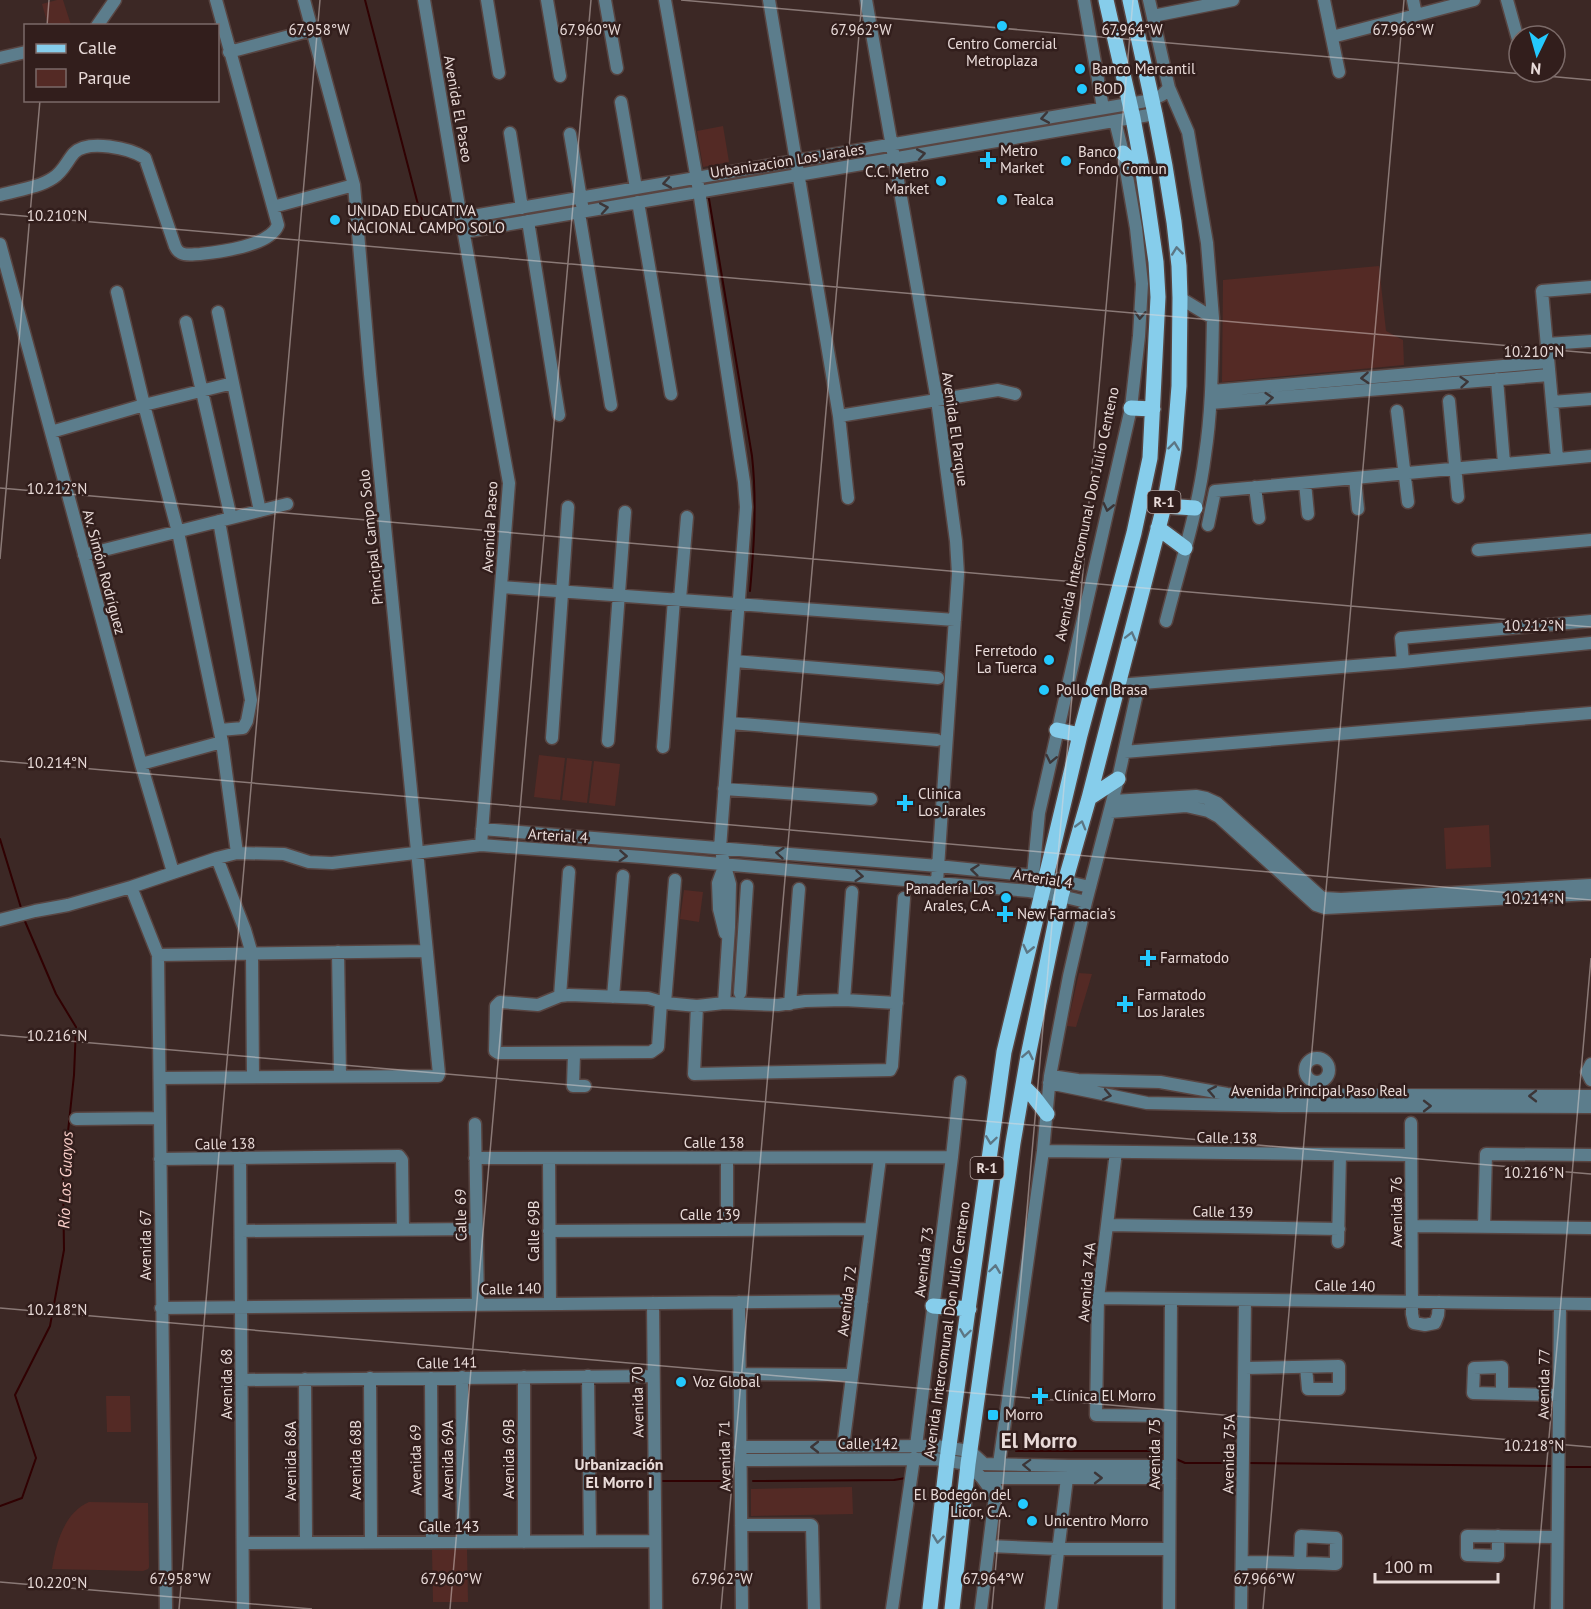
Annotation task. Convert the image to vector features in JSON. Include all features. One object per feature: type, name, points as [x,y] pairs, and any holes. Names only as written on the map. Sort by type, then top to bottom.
[{"type":"main road","name":"Avenida Intercomunal Don Julio Centeno","points":[[930,1609],[948,1454],[1004,1052],[1039,882],[1134,533],[1150,458],[1158,297],[1156,262],[1143,172],[1106,0]]},
{"type":"main road","name":"R-1","points":[[952,1609],[969,1458],[1023,1086],[1064,888],[1164,506],[1174,449],[1179,386],[1180,298],[1174,222],[1130,0]]},
{"type":"main road","points":[[1123,153],[1143,172]]},
{"type":"main road","points":[[1131,408],[1153,410]]},
{"type":"main road","points":[[1164,506],[1196,508]]},
{"type":"main road","points":[[1158,528],[1185,548]]},
{"type":"main road","points":[[1057,730],[1080,735]]},
{"type":"main road","points":[[1089,798],[1118,779]]},
{"type":"main road","points":[[1023,1086],[1047,1114]]},
{"type":"main road","points":[[933,1306],[969,1309]]},
{"type":"street","points":[[98,24],[115,0]]},
{"type":"street","points":[[0,195],[31,187],[53,178],[65,167],[73,154],[86,147],[121,148],[138,153],[144,158],[174,246],[179,252],[187,255],[240,248],[254,244],[277,228],[216,0]]},
{"type":"street","name":"Principal Campo Solo","points":[[304,0],[354,185],[371,385],[439,1074],[438,1076],[340,1077]]},
{"type":"street","name":"Avenida El Paseo","points":[[424,0],[463,226]]},
{"type":"street","points":[[487,0],[499,73]]},
{"type":"street","points":[[547,0],[560,76]]},
{"type":"street","points":[[605,0],[617,68]]},
{"type":"street","points":[[664,0],[699,191],[740,450],[746,507],[720,848],[725,864],[718,883],[718,909],[728,938],[724,1003]]},
{"type":"street","points":[[769,0],[839,416],[848,498]]},
{"type":"street","name":"Avenida El Parque","points":[[866,0],[937,400],[956,542],[958,574],[937,882]]},
{"type":"street","points":[[1084,0],[1103,108]]},
{"type":"street","points":[[1149,0],[1168,88],[1188,132],[1207,243],[1213,318],[1211,397],[1205,456],[1196,508],[1166,621]]},
{"type":"street","points":[[1153,16],[1233,0]]},
{"type":"street","points":[[1324,0],[1339,72]]},
{"type":"street","points":[[1413,0],[1416,15]]},
{"type":"street","points":[[1332,37],[1474,0]]},
{"type":"street","points":[[1507,0],[1514,24]]},
{"type":"street","points":[[229,52],[312,30]]},
{"type":"street","points":[[0,58],[24,52]]},
{"type":"street","points":[[1131,111],[1153,107],[1168,88]]},
{"type":"street","points":[[621,102],[636,188]]},
{"type":"street","name":"Urbanizacion Los Jarales","points":[[463,226],[528,221],[582,207],[636,188],[1103,108],[1131,111]]},
{"type":"street","name":"Urbanizacion Los Jarales","points":[[463,226],[522,208],[582,207],[638,202],[1115,121],[1131,111]]},
{"type":"street","name":"Avenida Intercomunal Don Julio Centeno","points":[[1039,882],[1039,813],[1131,408],[1139,336],[1142,284],[1136,228],[1115,121]]},
{"type":"street","points":[[510,133],[522,208]]},
{"type":"street","points":[[570,134],[611,405]]},
{"type":"street","points":[[273,207],[354,185]]},
{"type":"street","points":[[638,202],[671,394]]},
{"type":"street","points":[[528,221],[559,415]]},
{"type":"street","name":"Avenida Paseo","points":[[463,226],[509,483],[482,829]]},
{"type":"street","name":"Av. Simón Rodríguez","points":[[0,244],[141,764],[173,872]]},
{"type":"street","points":[[1557,458],[1542,291],[1591,287]]},
{"type":"street","points":[[117,292],[178,532],[221,736],[237,853]]},
{"type":"street","points":[[1180,298],[1213,318]]},
{"type":"street","points":[[218,312],[260,511]]},
{"type":"street","points":[[141,764],[243,728],[247,721],[251,700],[225,519],[202,391],[186,322]]},
{"type":"street","points":[[1547,344],[1591,341]]},
{"type":"street","points":[[1211,397],[1549,368]]},
{"type":"street","points":[[1398,381],[1497,379],[1549,368]]},
{"type":"street","points":[[1497,379],[1504,463]]},
{"type":"street","points":[[51,432],[144,405],[233,383]]},
{"type":"street","points":[[839,416],[998,390],[1015,394]]},
{"type":"street","points":[[1552,402],[1591,399]]},
{"type":"street","points":[[1449,401],[1458,497]]},
{"type":"street","points":[[1397,411],[1408,502]]},
{"type":"street","points":[[1208,525],[1215,491],[1591,456]]},
{"type":"street","points":[[1355,478],[1358,508]]},
{"type":"street","points":[[1305,483],[1308,514]]},
{"type":"street","points":[[1255,487],[1259,518]]},
{"type":"street","points":[[84,555],[287,504]]},
{"type":"street","points":[[552,738],[568,507]]},
{"type":"street","points":[[608,741],[625,512]]},
{"type":"street","points":[[663,747],[687,517]]},
{"type":"street","points":[[1478,550],[1591,540]]},
{"type":"street","points":[[502,587],[955,620]]},
{"type":"street","points":[[1403,662],[1401,638],[1591,621]]},
{"type":"street","points":[[1118,685],[1403,662],[1591,643]]},
{"type":"street","points":[[735,661],[938,678]]},
{"type":"street","points":[[999,1464],[1043,1151],[1050,1080],[1069,976],[1112,806],[1139,684]]},
{"type":"street","points":[[1114,702],[1131,719]]},
{"type":"street","points":[[1124,752],[1591,713]]},
{"type":"street","points":[[730,723],[937,740]]},
{"type":"street","points":[[724,789],[871,799]]},
{"type":"street","points":[[1112,806],[1196,796],[1217,803],[1320,896],[1323,902],[1341,898],[1591,894]]},
{"type":"street","points":[[481,845],[482,829]]},
{"type":"street","name":"Arterial 4","points":[[482,829],[938,866],[1064,888],[1090,887]]},
{"type":"street","name":"Arterial 4","points":[[1,920],[35,910],[68,905],[237,853],[284,854],[309,862],[332,863],[481,845],[937,882],[1039,882]]},
{"type":"street","points":[[217,858],[252,954],[253,1077]]},
{"type":"street","points":[[560,996],[569,872]]},
{"type":"street","points":[[613,997],[622,876]]},
{"type":"street","points":[[675,880],[663,1002],[658,1047],[651,1052],[498,1053],[495,1051],[497,1004],[500,1002],[538,1005],[560,996],[648,998],[663,1002],[697,1006],[724,1003],[778,1005],[805,1001],[844,1000],[897,1003]]},
{"type":"street","points":[[1469,896],[1591,885]]},
{"type":"street","points":[[740,993],[747,886]]},
{"type":"street","name":"Avenida 67","points":[[131,887],[158,955],[166,1609]]},
{"type":"street","name":"Arterial 4","points":[[1064,888],[1086,902]]},
{"type":"street","points":[[790,1004],[799,889]]},
{"type":"street","points":[[844,1000],[852,892]]},
{"type":"street","points":[[697,1006],[693,1072],[696,1074],[890,1070],[904,898]]},
{"type":"street","points":[[158,955],[427,951]]},
{"type":"street","points":[[161,1078],[340,1077],[338,952]]},
{"type":"street","points":[[726,958],[742,960]]},
{"type":"street","points":[[574,1053],[573,1086],[585,1086]]},
{"type":"street","points":[[1591,1064],[1587,1072],[1591,1080]]},
{"type":"street","name":"Avenida Principal Paso Real","points":[[1050,1080],[1160,1082],[1227,1094],[1313,1101],[1591,1107]]},
{"type":"street","name":"Avenida Principal Paso Real","points":[[1050,1080],[1148,1103],[1187,1105],[1591,1096]]},
{"type":"street","points":[[1313,1101],[1317,1081]]},
{"type":"street","name":"Avenida 73","points":[[915,1452],[960,1082]]},
{"type":"street","points":[[1187,1105],[1189,1087]]},
{"type":"street","points":[[76,1119],[160,1118]]},
{"type":"street","name":"Avenida 76","points":[[1411,1123],[1412,1302]]},
{"type":"street","name":"Calle 69","points":[[475,1124],[478,1305]]},
{"type":"street","name":"Calle 138","points":[[1043,1151],[1411,1155]]},
{"type":"street","name":"Avenida 74A","points":[[1116,1152],[1098,1298],[1096,1415],[1170,1416]]},
{"type":"street","points":[[1484,1227],[1486,1154],[1591,1155]]},
{"type":"street","points":[[1338,1242],[1341,1155]]},
{"type":"street","name":"Calle 138","points":[[160,1159],[399,1156],[402,1160],[403,1230]]},
{"type":"street","name":"Calle 138","points":[[475,1158],[952,1157]]},
{"type":"street","name":"Calle 69B","points":[[549,1158],[550,1304]]},
{"type":"street","points":[[727,1158],[727,1230]]},
{"type":"street","name":"Avenida 72","points":[[843,1448],[880,1158]]},
{"type":"street","name":"Avenida 68","points":[[240,1159],[243,1609]]},
{"type":"street","name":"Calle 139","points":[[1108,1225],[1339,1229]]},
{"type":"street","points":[[1412,1226],[1591,1228]]},
{"type":"street","points":[[241,1232],[476,1229]]},
{"type":"street","name":"Calle 139","points":[[549,1231],[871,1229]]},
{"type":"street","name":"Calle 140","points":[[1098,1298],[1591,1304]]},
{"type":"street","name":"Avenida 75","points":[[1168,1609],[1171,1299]]},
{"type":"street","name":"Calle 140","points":[[161,1308],[862,1300]]},
{"type":"street","name":"Avenida 75A","points":[[1241,1609],[1245,1300]]},
{"type":"street","name":"Avenida 71","points":[[739,1302],[742,1609]]},
{"type":"street","points":[[1412,1302],[1414,1323],[1425,1325],[1435,1323],[1439,1302]]},
{"type":"street","name":"Avenida 70","points":[[653,1303],[656,1609]]},
{"type":"street","name":"Avenida 77","points":[[1557,1609],[1560,1304]]},
{"type":"street","points":[[1245,1368],[1306,1366]]},
{"type":"street","points":[[740,1374],[852,1375]]},
{"type":"street","points":[[588,1376],[590,1541]]},
{"type":"street","name":"Calle 141","points":[[242,1380],[653,1376]]},
{"type":"street","name":"Avenida 69A","points":[[462,1377],[464,1542]]},
{"type":"street","name":"Avenida 69B","points":[[524,1377],[524,1542]]},
{"type":"street","name":"Avenida 68B","points":[[370,1378],[371,1542]]},
{"type":"street","name":"Avenida 69","points":[[430,1378],[432,1542]]},
{"type":"street","name":"Avenida 68A","points":[[305,1379],[306,1542]]},
{"type":"street","points":[[1502,1394],[1559,1395]]},
{"type":"street","name":"Calle 142","points":[[740,1453],[843,1448],[915,1452],[948,1454],[984,1464],[1068,1472]]},
{"type":"street","name":"Avenida Intercomunal Don Julio Centeno","points":[[892,1609],[915,1452]]},
{"type":"street","name":"Calle 142","points":[[740,1453],[915,1452]]},
{"type":"street","points":[[969,1458],[995,1496]]},
{"type":"street","name":"Calle 142","points":[[982,1478],[997,1479],[1170,1465]]},
{"type":"street","points":[[1052,1609],[1068,1472]]},
{"type":"street","points":[[981,1609],[997,1479]]},
{"type":"street","points":[[741,1525],[812,1526],[814,1609]]},
{"type":"street","points":[[1498,1536],[1557,1537]]},
{"type":"street","name":"Calle 143","points":[[243,1543],[655,1541]]},
{"type":"street","points":[[989,1546],[1058,1549],[1169,1549]]},
{"type":"street","points":[[1242,1562],[1300,1563]]},
{"type":"green space","points":[[63,0],[71,24],[48,24],[42,4]]},
{"type":"green space","points":[[723,126],[729,162],[703,167],[697,131]]},
{"type":"green space","points":[[1379,266],[1386,331],[1403,340],[1404,365],[1222,382],[1223,280]]},
{"type":"green space","points":[[539,755],[565,758],[560,800],[534,797]]},
{"type":"green space","points":[[567,758],[592,761],[587,803],[562,800]]},
{"type":"green space","points":[[594,761],[620,764],[615,806],[589,803]]},
{"type":"green space","points":[[1489,825],[1491,867],[1446,869],[1444,828]]},
{"type":"green space","points":[[684,890],[703,892],[699,922],[680,919]]},
{"type":"green space","points":[[1079,973],[1092,974],[1076,1027],[1067,1026]]},
{"type":"green space","points":[[106,1396],[130,1396],[131,1432],[107,1432]]},
{"type":"green space","points":[[852,1487],[853,1514],[751,1516],[751,1489]]},
{"type":"green space","points":[[89,1502],[148,1503],[148,1569],[143,1571],[52,1569],[59,1539],[67,1521],[73,1513]]},
{"type":"green space","points":[[467,1549],[468,1602],[433,1602],[432,1550]]},
{"type":"waterway","points":[[365,0],[422,220],[434,228],[458,225]]},
{"type":"waterway","points":[[585,204],[687,187]]},
{"type":"waterway","points":[[709,199],[752,456],[754,524],[750,591]]},
{"type":"waterway","points":[[467,224],[577,205]]},
{"type":"waterway","name":"Río Los Guayos","points":[[0,839],[22,911]]},
{"type":"waterway","name":"Río Los Guayos","points":[[0,1506],[22,1498],[36,1458],[15,1395],[50,1326],[64,1250],[63,1179],[74,1075],[76,1027],[56,994],[24,919]]},
{"type":"waterway","points":[[1016,1451],[1158,1451],[1165,1454]]},
{"type":"waterway","points":[[1176,1459],[1185,1463],[1238,1463]]},
{"type":"waterway","points":[[1247,1463],[1553,1466]]},
{"type":"waterway","points":[[1562,1467],[1591,1467]]},
{"type":"waterway","points":[[753,1481],[906,1478]]},
{"type":"waterway","points":[[663,1481],[728,1481]]},
{"type":"place","name":"Centro Comercial Metroplaza","points":[[1002,26]]},
{"type":"place","name":"Banco Mercantil","points":[[1080,69]]},
{"type":"place","name":"BOD","points":[[1082,89]]},
{"type":"place","name":"Metro Market","points":[[988,160]]},
{"type":"place","name":"Banco Fondo Comun","points":[[1066,161]]},
{"type":"place","name":"C.C. Metro Market","points":[[941,181]]},
{"type":"place","name":"Tealca","points":[[1002,200]]},
{"type":"place","name":"UNIDAD EDUCATIVA NACIONAL CAMPO SOLO","points":[[335,220]]},
{"type":"place","name":"Ferretodo La Tuerca","points":[[1049,660]]},
{"type":"place","name":"Pollo en Brasa","points":[[1044,690]]},
{"type":"place","name":"Clinica Los Jarales","points":[[905,803]]},
{"type":"place","name":"Panadería Los Arales, C.A.","points":[[1006,898]]},
{"type":"place","name":"New Farmacia's","points":[[1005,914]]},
{"type":"place","name":"Farmatodo","points":[[1148,958]]},
{"type":"place","name":"Farmatodo Los Jarales","points":[[1125,1004]]},
{"type":"place","name":"Voz Global","points":[[681,1382]]},
{"type":"place","name":"Clínica El Morro","points":[[1040,1396]]},
{"type":"place","name":"Morro","points":[[993,1415]]},
{"type":"place","name":"El Bodegón del Licor, C.A.","points":[[1023,1504]]},
{"type":"place","name":"Unicentro Morro","points":[[1032,1521]]},
{"type":"district","name":"El Morro","points":[[1039,1441]]},
{"type":"district","name":"Urbanización El Morro I","points":[[619,1473]]}]
